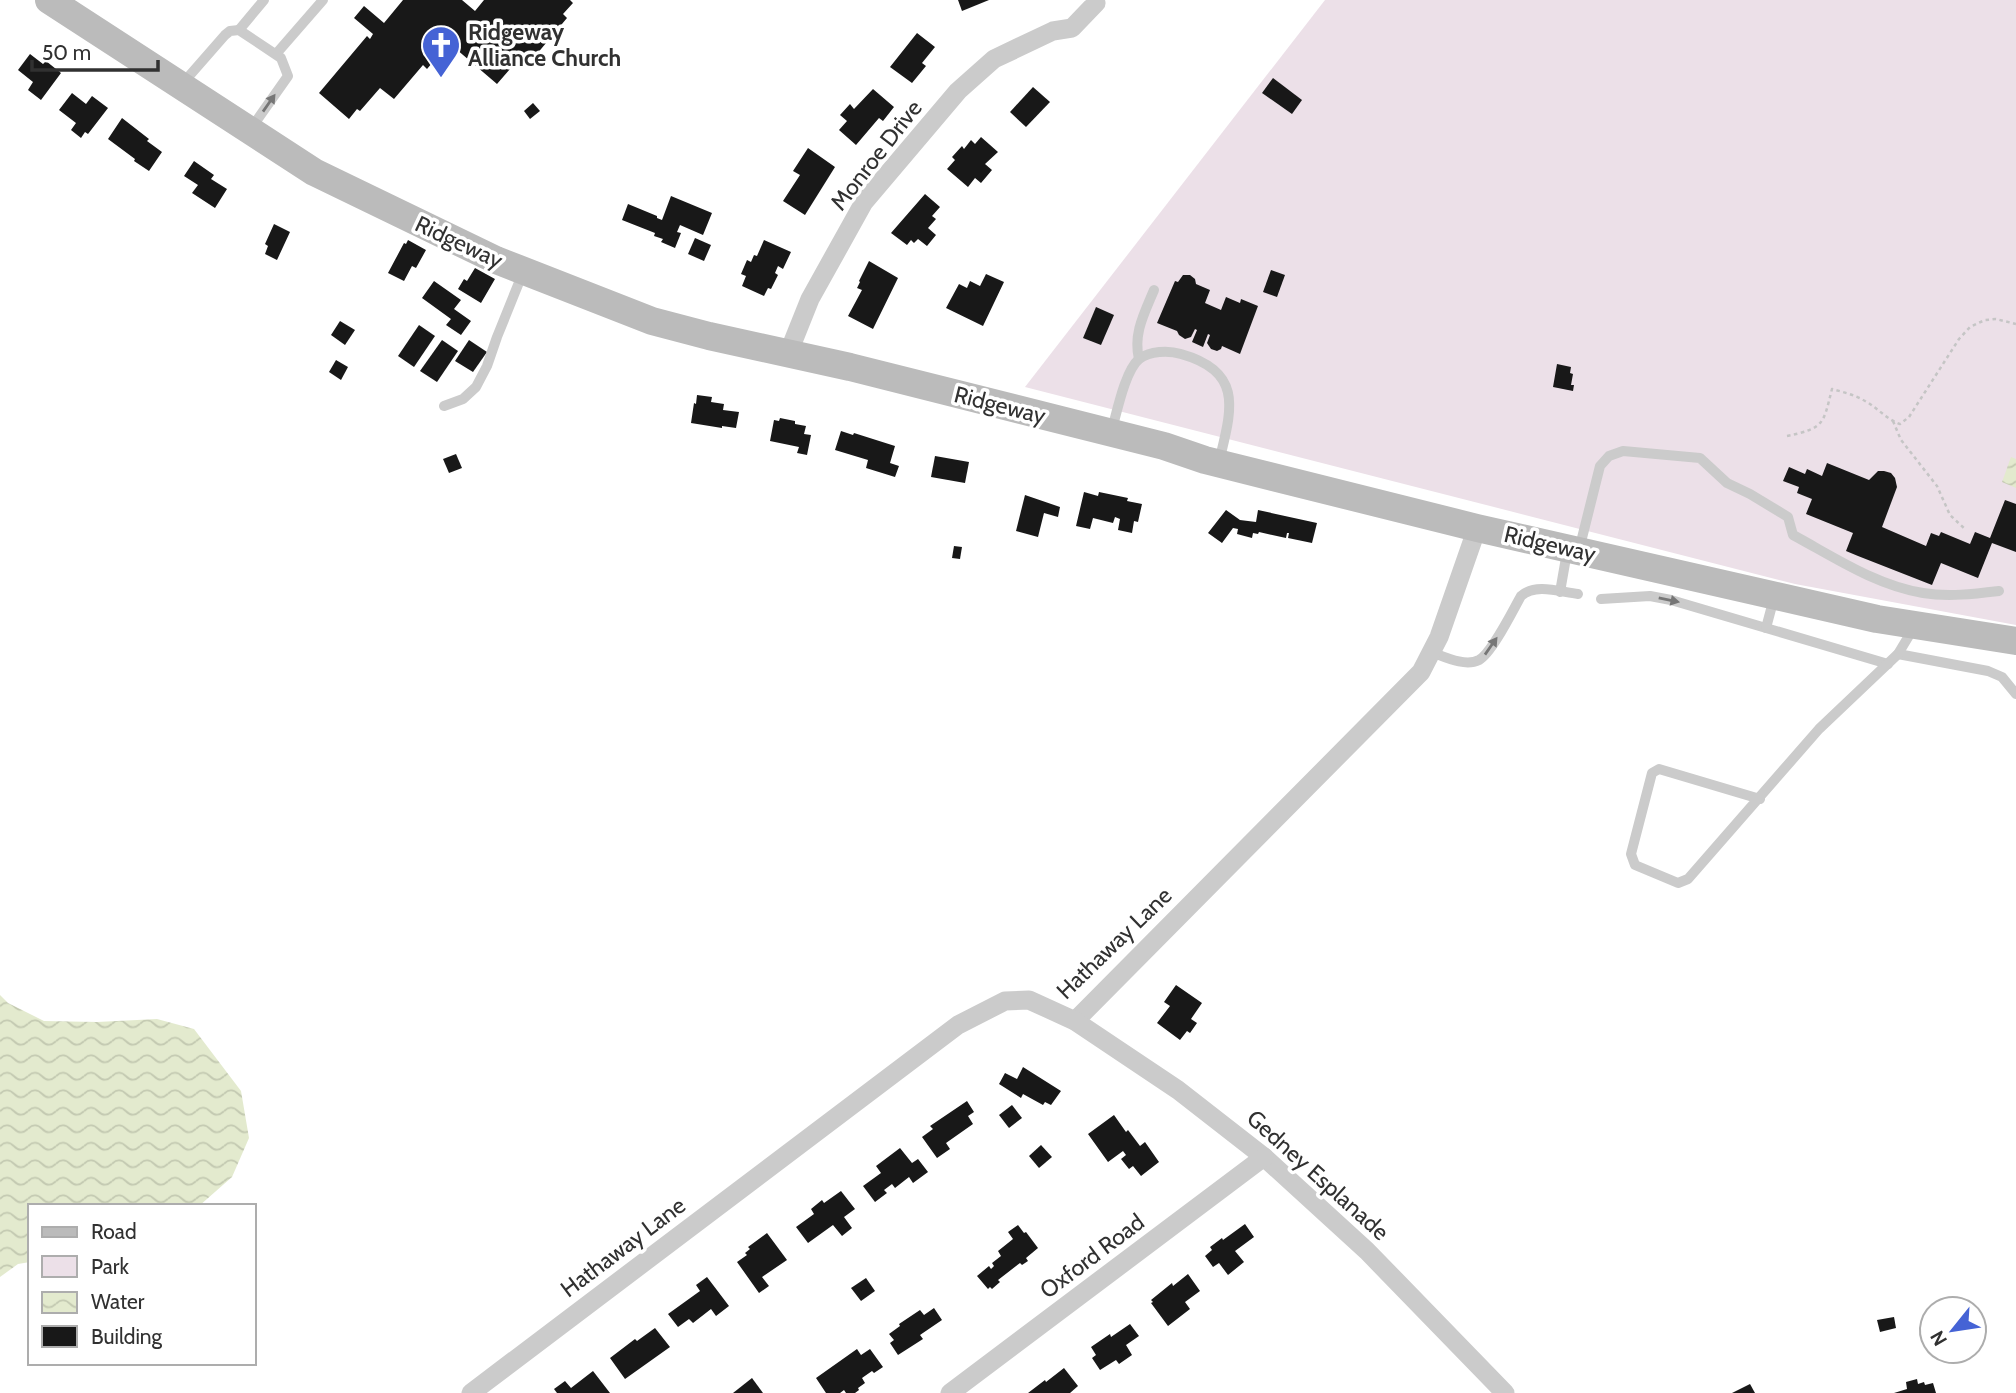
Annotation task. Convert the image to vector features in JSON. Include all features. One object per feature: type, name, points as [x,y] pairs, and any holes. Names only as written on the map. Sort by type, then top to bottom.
[{"type":"street","name":"Ridgeway","points":[[49,0],[314,173],[496,260],[652,321],[709,337],[864,370],[1477,528],[1877,619],[2016,641]]},
{"type":"street","points":[[1053,31],[1082,0]]},
{"type":"street","name":"Monroe Drive","points":[[788,354],[810,299],[864,202],[958,91],[995,59],[1053,31],[1072,29],[1096,3],[1095,0]]},
{"type":"street","name":"Hathaway Lane","points":[[471,1393],[958,1025],[1005,1001],[1029,1000],[1075,1021],[1421,672],[1438,638],[1477,528]]},
{"type":"street","name":"Gedney Esplanade","points":[[1075,1021],[1178,1090],[1264,1157],[1367,1251],[1505,1393]]},
{"type":"street","name":"Oxford Road","points":[[950,1393],[1264,1157]]},
{"type":"lane","points":[[181,85],[264,0]]},
{"type":"lane","points":[[276,54],[323,0]]},
{"type":"lane","points":[[235,30],[281,58],[288,76],[250,130]]},
{"type":"lane","points":[[444,406],[463,398],[476,387],[487,366],[524,271]]},
{"type":"lane","points":[[1139,359],[1136,347],[1138,328],[1154,290]]},
{"type":"lane","points":[[1110,433],[1130,372],[1139,359],[1156,352],[1174,352],[1195,358],[1218,372],[1226,385],[1230,404],[1219,463]]},
{"type":"lane","points":[[1560,592],[1600,466],[1609,456],[1623,451],[1700,458],[1727,482],[1788,517],[1793,535],[1877,580],[1922,593],[1958,595],[1999,592]]},
{"type":"lane","points":[[1431,652],[1456,660],[1480,660],[1490,650],[1521,596],[1526,592],[1537,589],[1578,594]]},
{"type":"lane","points":[[1766,628],[1775,595]]},
{"type":"lane","points":[[1601,599],[1650,596],[1671,600],[1888,664]]},
{"type":"lane","points":[[1760,799],[1655,770],[1631,854],[1635,865],[1678,883],[1688,879],[1760,799],[1819,729],[1898,654],[1915,625]]},
{"type":"lane","points":[[1898,654],[1988,671],[2002,677],[2016,694]]},
{"type":"path","points":[[1787,436],[1809,430],[1823,421],[1832,389],[1867,402],[1900,424],[1909,417],[1959,339],[1970,327],[1985,320],[1996,319],[2016,325]]},
{"type":"path","points":[[1893,421],[1901,440],[1937,486],[1950,515],[1966,530]]},
{"type":"green space","points":[[1325,0],[2016,0],[2016,625],[1795,584],[1025,387]]},
{"type":"water","points":[[2011,457],[2016,459],[2016,488],[2002,482]]},
{"type":"water","points":[[0,995],[8,1003],[44,1021],[157,1019],[194,1029],[241,1091],[249,1138],[232,1177],[201,1204],[28,1204],[28,1262],[18,1264],[0,1277]]},
{"type":"building","points":[[403,0],[462,0],[475,11],[484,0],[570,0],[573,3],[563,14],[567,18],[531,61],[523,54],[497,84],[449,43],[427,69],[423,65],[394,99],[380,88],[360,111],[357,109],[349,119],[319,93],[367,36],[370,39],[373,34],[354,18],[364,6],[384,23]]},
{"type":"building","points":[[958,0],[989,0],[962,11]]},
{"type":"building","points":[[917,33],[935,47],[922,63],[926,66],[912,83],[890,67]]},
{"type":"building","points":[[30,54],[43,64],[46,61],[61,73],[41,100],[28,90],[33,82],[18,70]]},
{"type":"building","points":[[1273,78],[1302,100],[1292,114],[1262,93]]},
{"type":"building","points":[[1033,87],[1050,102],[1026,127],[1010,112]]},
{"type":"building","points":[[873,89],[894,107],[883,121],[879,118],[856,145],[839,130],[847,121],[840,115],[850,104],[854,109]]},
{"type":"building","points":[[72,93],[86,104],[92,96],[108,108],[88,134],[85,132],[81,138],[71,130],[76,123],[59,110]]},
{"type":"building","points":[[533,103],[540,111],[530,119],[524,111]]},
{"type":"building","points":[[122,118],[162,152],[149,171],[108,139]]},
{"type":"building","points":[[981,137],[998,152],[985,164],[992,170],[981,183],[975,178],[968,187],[947,169],[955,160],[952,157],[962,146],[964,149],[971,140],[975,144]]},
{"type":"building","points":[[808,148],[835,167],[805,215],[783,201],[800,175],[793,171]]},
{"type":"building","points":[[194,161],[214,175],[211,179],[227,189],[215,208],[192,193],[198,185],[184,176]]},
{"type":"building","points":[[925,194],[940,207],[932,216],[936,219],[928,228],[936,235],[927,246],[918,239],[914,243],[911,240],[907,245],[891,233]]},
{"type":"building","points":[[671,196],[712,213],[703,235],[680,225],[677,232],[681,233],[675,248],[661,242],[663,239],[654,236],[655,233],[622,220],[628,204],[662,220]]},
{"type":"building","points":[[274,224],[290,232],[277,260],[265,254],[268,246],[265,244]]},
{"type":"building","points":[[695,238],[711,245],[704,261],[688,254]]},
{"type":"building","points":[[408,240],[426,250],[416,268],[412,266],[404,281],[388,273]]},
{"type":"building","points":[[764,240],[791,252],[783,269],[778,266],[775,273],[778,275],[764,296],[742,286],[746,276],[741,274],[747,260],[751,262],[754,255],[757,256]]},
{"type":"building","points":[[869,261],[898,278],[873,329],[848,316],[862,290],[857,288]]},
{"type":"building","points":[[475,268],[495,279],[481,303],[458,289]]},
{"type":"building","points":[[1271,270],[1285,275],[1277,297],[1263,292]]},
{"type":"building","points":[[986,274],[1004,282],[983,326],[946,308],[959,284],[967,288],[970,281],[980,286]]},
{"type":"building","points":[[1183,275],[1190,275],[1196,284],[1210,290],[1205,303],[1221,310],[1226,297],[1240,303],[1241,299],[1258,306],[1240,354],[1222,346],[1217,351],[1211,349],[1207,343],[1208,334],[1203,347],[1192,342],[1197,330],[1195,329],[1191,337],[1185,339],[1177,331],[1157,323],[1175,281],[1178,282]]},
{"type":"building","points":[[434,281],[461,300],[454,309],[471,321],[461,335],[446,325],[451,319],[422,298]]},
{"type":"building","points":[[1096,307],[1114,315],[1101,345],[1083,338]]},
{"type":"building","points":[[340,321],[355,330],[345,345],[331,335]]},
{"type":"building","points":[[419,325],[435,336],[414,367],[398,356]]},
{"type":"building","points":[[442,340],[458,351],[437,382],[420,371]]},
{"type":"building","points":[[469,340],[487,352],[473,372],[455,361]]},
{"type":"building","points":[[336,360],[348,367],[341,380],[329,372]]},
{"type":"building","points":[[1557,364],[1571,367],[1573,391],[1553,387]]},
{"type":"building","points":[[697,395],[712,397],[711,402],[724,404],[723,410],[739,412],[736,428],[691,423]]},
{"type":"building","points":[[780,418],[806,426],[804,434],[811,435],[807,455],[797,453],[799,447],[770,441],[774,420],[779,421]]},
{"type":"building","points":[[841,431],[895,446],[890,463],[899,466],[895,477],[866,468],[868,460],[835,450]]},
{"type":"building","points":[[456,454],[462,468],[449,473],[443,459]]},
{"type":"building","points":[[935,456],[969,462],[965,483],[931,477]]},
{"type":"building","points":[[1827,463],[1869,480],[1878,471],[1891,473],[1897,487],[1882,527],[1926,546],[1931,533],[1939,536],[1941,532],[1970,544],[1975,532],[1990,538],[2005,500],[2016,504],[2016,552],[1992,543],[1978,578],[1941,563],[1932,585],[1846,551],[1853,533],[1806,514],[1812,499],[1797,493],[1799,487],[1783,481],[1789,467],[1805,474],[1807,469],[1822,476]]},
{"type":"building","points":[[1084,492],[1128,498],[1127,501],[1142,504],[1132,533],[1118,530],[1120,519],[1115,517],[1113,523],[1093,518],[1090,529],[1076,526]]},
{"type":"building","points":[[1025,495],[1060,507],[1058,517],[1044,513],[1038,537],[1016,531]]},
{"type":"building","points":[[1226,510],[1240,520],[1256,522],[1258,510],[1317,523],[1312,543],[1288,538],[1289,533],[1286,538],[1259,532],[1253,533],[1252,538],[1237,534],[1238,529],[1233,528],[1222,543],[1208,533]]},
{"type":"building","points":[[954,546],[962,547],[960,559],[952,558]]},
{"type":"building","points":[[1176,985],[1202,1003],[1191,1019],[1197,1023],[1190,1033],[1187,1031],[1180,1040],[1157,1023],[1170,1006],[1164,1002]]},
{"type":"building","points":[[1023,1067],[1061,1091],[1051,1105],[1045,1102],[1043,1105],[1023,1094],[1021,1098],[999,1084],[1005,1073],[1017,1079]]},
{"type":"building","points":[[967,1101],[974,1112],[968,1116],[973,1124],[946,1143],[950,1149],[937,1158],[922,1137],[933,1129],[930,1126]]},
{"type":"building","points":[[1012,1105],[1022,1118],[1009,1128],[999,1115]]},
{"type":"building","points":[[1114,1115],[1140,1146],[1145,1142],[1159,1162],[1141,1176],[1133,1166],[1129,1169],[1121,1159],[1126,1155],[1123,1151],[1108,1162],[1088,1134]]},
{"type":"building","points":[[1041,1145],[1052,1157],[1039,1168],[1029,1156]]},
{"type":"building","points":[[900,1148],[912,1163],[918,1159],[928,1172],[913,1183],[909,1177],[895,1188],[892,1184],[884,1190],[887,1193],[875,1202],[863,1186],[881,1173],[876,1166]]},
{"type":"building","points":[[841,1191],[855,1209],[844,1217],[852,1228],[842,1236],[833,1225],[808,1243],[796,1227],[814,1214],[811,1209],[822,1200],[824,1203]]},
{"type":"building","points":[[1245,1224],[1254,1237],[1235,1251],[1244,1262],[1228,1275],[1219,1263],[1213,1267],[1205,1256],[1212,1250],[1210,1247]]},
{"type":"building","points":[[1018,1225],[1038,1248],[1026,1258],[1028,1261],[1022,1265],[1020,1263],[998,1280],[1000,1282],[992,1289],[988,1289],[977,1276],[989,1266],[991,1269],[994,1266],[992,1263],[1001,1256],[998,1251],[1013,1239],[1008,1232]]},
{"type":"building","points":[[767,1233],[787,1260],[762,1277],[769,1286],[759,1293],[737,1262],[747,1255],[745,1253],[750,1249],[748,1247]]},
{"type":"building","points":[[1188,1274],[1200,1291],[1185,1302],[1190,1309],[1168,1326],[1151,1300]]},
{"type":"building","points":[[707,1277],[729,1306],[716,1316],[711,1309],[693,1323],[689,1319],[678,1327],[668,1314],[700,1291],[696,1285]]},
{"type":"building","points":[[866,1278],[875,1291],[861,1301],[851,1288]]},
{"type":"building","points":[[934,1308],[942,1320],[920,1335],[923,1339],[898,1355],[890,1343],[894,1340],[889,1334],[920,1310],[924,1315]]},
{"type":"building","points":[[1894,1317],[1896,1328],[1880,1332],[1877,1320]]},
{"type":"building","points":[[1130,1324],[1139,1336],[1126,1345],[1132,1355],[1119,1364],[1116,1360],[1100,1370],[1092,1358],[1096,1355],[1091,1347]]},
{"type":"building","points":[[655,1328],[670,1347],[625,1379],[610,1358]]},
{"type":"building","points":[[857,1349],[861,1355],[870,1349],[883,1367],[862,1378],[865,1383],[855,1393],[846,1393],[844,1390],[840,1393],[826,1393],[816,1378]]},
{"type":"building","points":[[1064,1368],[1078,1386],[1070,1393],[1028,1393],[1045,1380],[1046,1382]]},
{"type":"building","points":[[593,1371],[610,1393],[557,1393],[554,1389],[565,1381],[571,1388]]},
{"type":"building","points":[[752,1378],[763,1393],[733,1393]]},
{"type":"building","points":[[1917,1379],[1918,1384],[1933,1383],[1936,1393],[1894,1393],[1907,1389],[1906,1382]]},
{"type":"building","points":[[1750,1384],[1755,1393],[1732,1393]]},
{"type":"place","name":"Ridgeway Alliance Church","points":[[441,79]]}]
